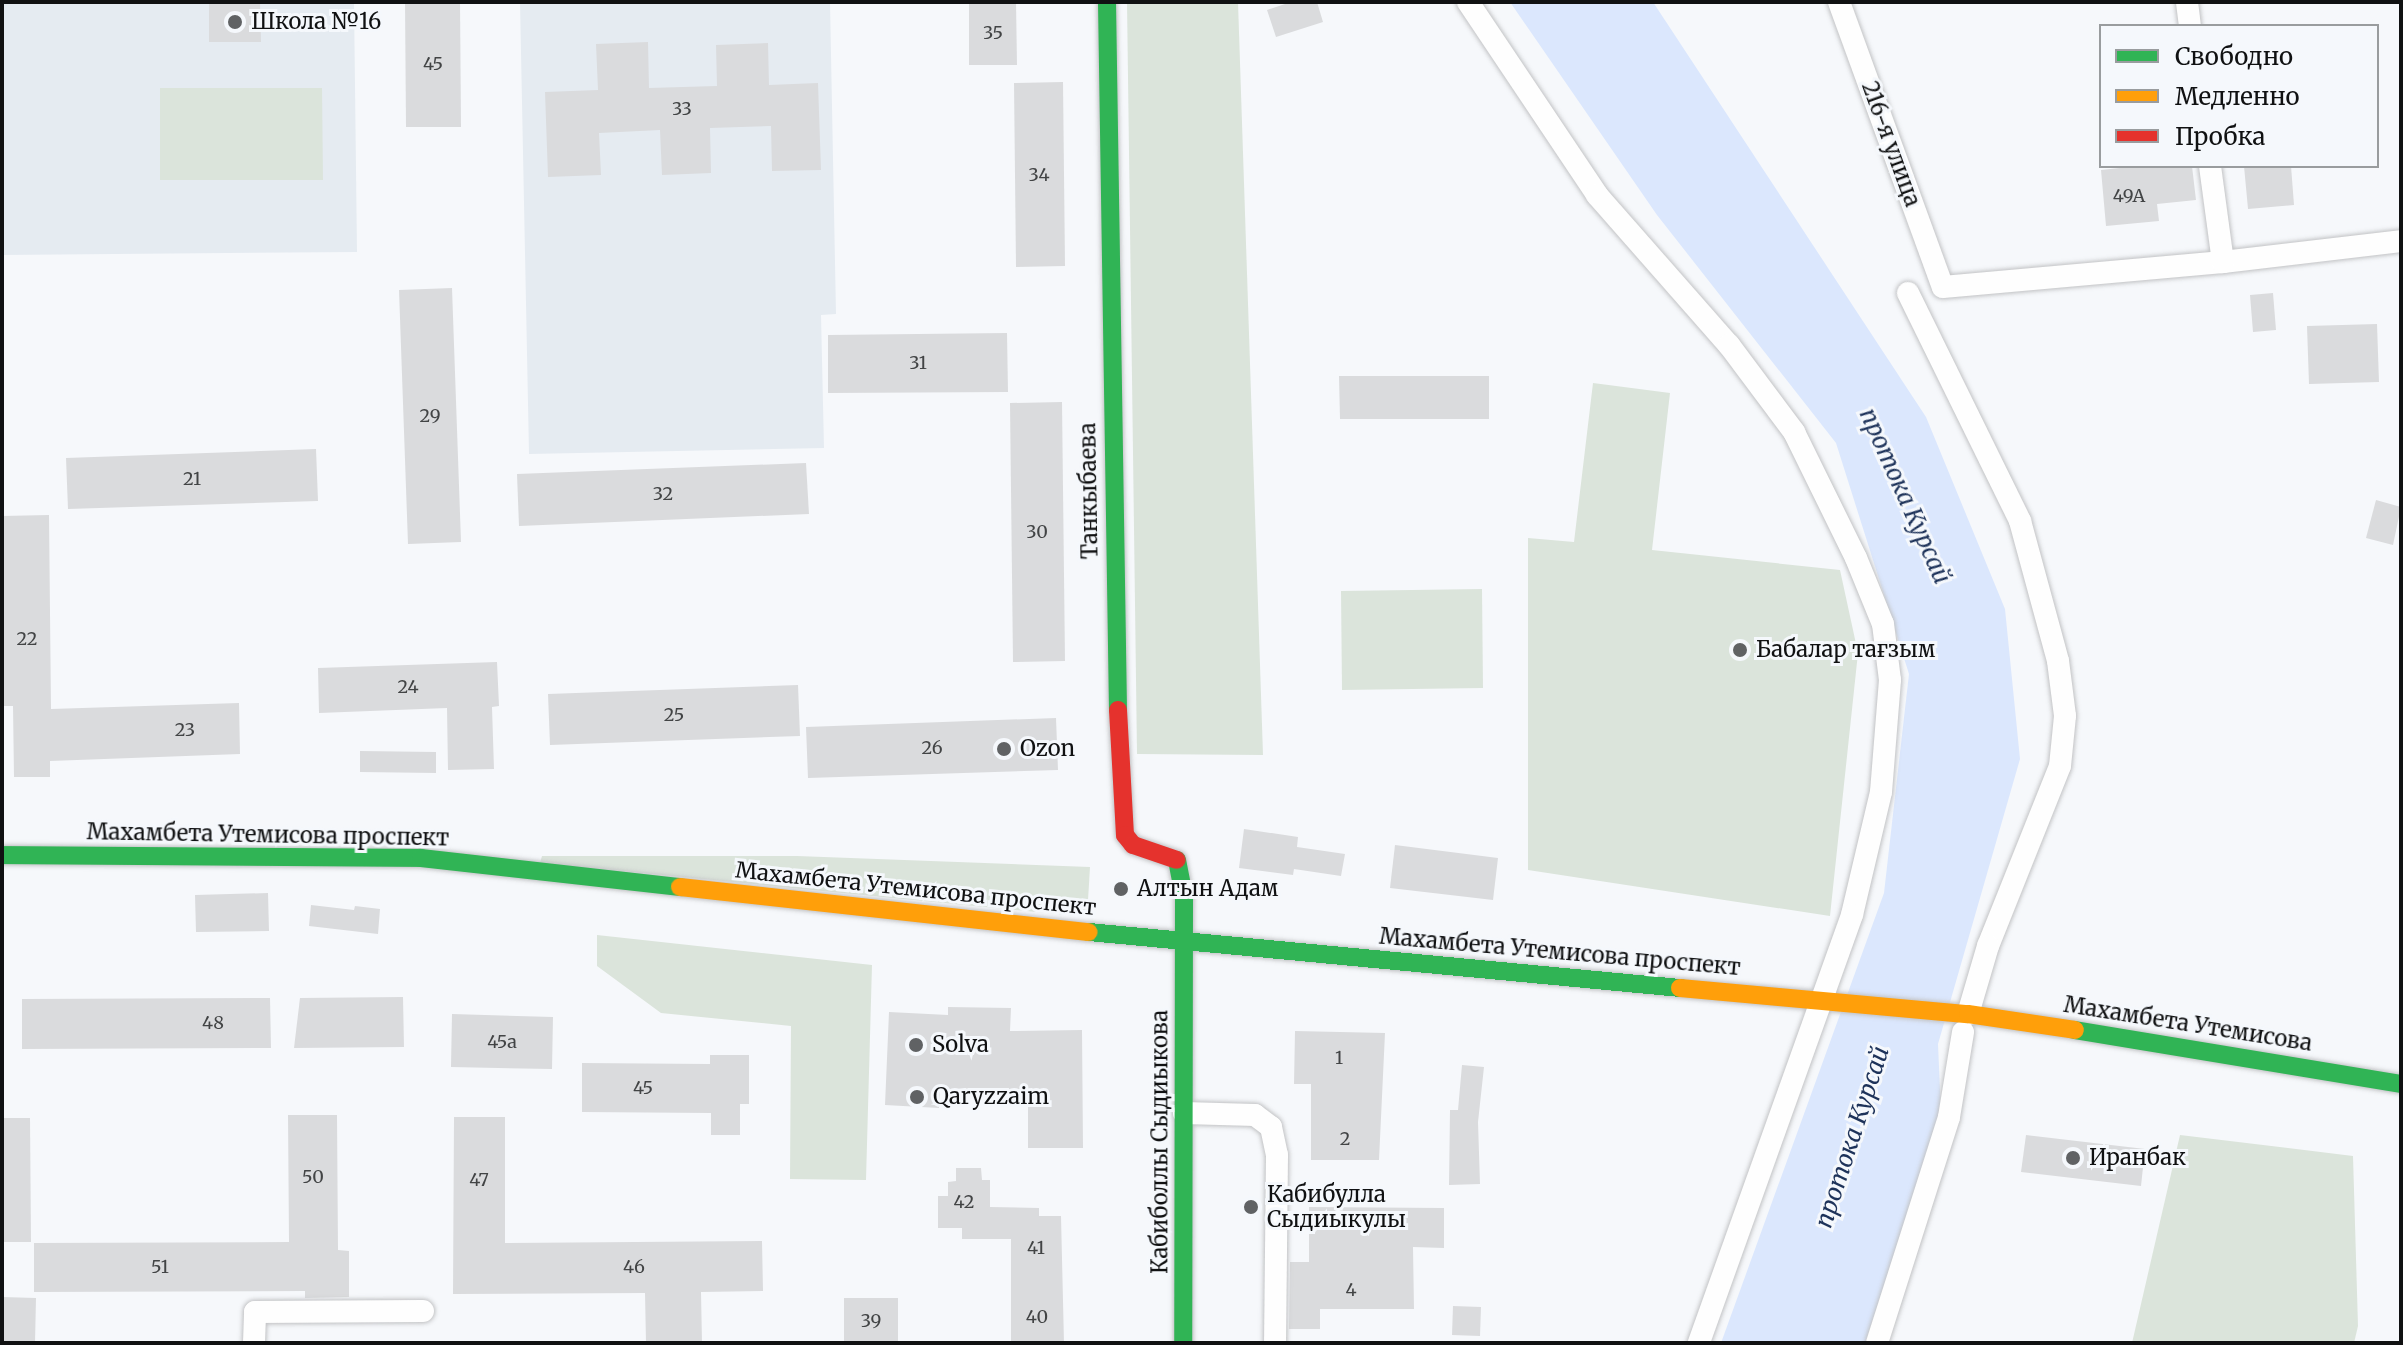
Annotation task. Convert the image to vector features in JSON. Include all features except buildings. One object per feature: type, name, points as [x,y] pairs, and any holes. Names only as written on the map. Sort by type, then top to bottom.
[{"type":"street","name":"Танкыбаева","points":[[1107,2],[1116,662],[1125,835],[1133,845],[1178,860],[1186,942]]},
{"type":"street","points":[[1468,2],[1597,195],[1729,345],[1794,432],[1856,558],[1883,624],[1890,680],[1881,792],[1852,915],[1699,1343]]},
{"type":"street","name":"216-я улица","points":[[1839,2],[1943,287],[2223,262]]},
{"type":"street","points":[[2187,2],[2190,24]]},
{"type":"street","points":[[2210,168],[2223,262],[2401,241]]},
{"type":"street","points":[[1877,1343],[1949,1117],[1966,1023],[1988,946],[2060,766],[2065,716],[2058,661],[2020,521],[1908,293]]},
{"type":"street","name":"Махамбета Утемисова проспект","points":[[2,855],[421,858],[1186,942],[1823,999],[1966,1023]]},
{"type":"street","name":"Кабиболлы Сыдиыкова","points":[[1183,1343],[1186,942]]},
{"type":"street","name":"Махамбета Утемисова","points":[[1966,1023],[2127,1037],[2401,1084]]},
{"type":"street","points":[[1184,1113],[1255,1115],[1271,1127],[1277,1155],[1275,1343]]},
{"type":"street","points":[[254,1343],[255,1312],[423,1311]]},
{"type":"shaded area","points":[[2,2],[354,2],[357,252],[2,255]]},
{"type":"shaded area","points":[[520,2],[830,2],[836,314],[821,315],[824,448],[529,454]]},
{"type":"shaded area","points":[[1127,2],[1238,2],[1263,755],[1137,754]]},
{"type":"shaded area","points":[[160,88],[322,88],[323,180],[160,180]]},
{"type":"shaded area","points":[[1593,383],[1670,393],[1652,550],[1840,570],[1858,653],[1830,916],[1528,870],[1528,538],[1574,542]]},
{"type":"shaded area","points":[[1482,589],[1483,688],[1342,690],[1341,591]]},
{"type":"shaded area","points":[[542,856],[797,856],[1090,867],[1087,917],[540,863]]},
{"type":"shaded area","points":[[597,935],[872,965],[866,1180],[790,1179],[791,1026],[661,1013],[597,966]]},
{"type":"shaded area","points":[[2180,1135],[2353,1156],[2358,1326],[2354,1343],[2132,1343]]},
{"type":"water","name":"протока Курсай","points":[[1510,2],[1653,2],[1926,417],[2005,609],[2020,759],[1938,1044],[1941,1113],[1865,1343],[1721,1343],[1884,893],[1909,674],[1836,443],[1657,215]]},
{"type":"traffic: fast","points":[[1107,2],[1118,710]]},
{"type":"traffic: fast","points":[[2,855],[421,858],[680,887]]},
{"type":"traffic: fast","points":[[1177,860],[1184,897],[1183,1343]]},
{"type":"traffic: fast","points":[[1089,932],[1680,988]]},
{"type":"traffic: fast","points":[[2075,1030],[2401,1084]]},
{"type":"traffic: slow","points":[[680,887],[1089,932]]},
{"type":"traffic: slow","points":[[1680,988],[1968,1014],[2075,1030]]},
{"type":"traffic: jam","points":[[1118,710],[1125,835],[1133,845],[1177,860]]},
{"type":"place","name":"Школа №16","points":[[235,22]]},
{"type":"place","name":"Бабалар тағзым","points":[[1740,650]]},
{"type":"place","name":"Ozon","points":[[1004,749]]},
{"type":"place","name":"Алтын Адам","points":[[1121,889]]},
{"type":"place","name":"Solva","points":[[916,1045]]},
{"type":"place","name":"Qaryzzaim","points":[[917,1097]]},
{"type":"place","name":"Иранбак","points":[[2073,1158]]},
{"type":"place","name":"Кабибулла Сыдиыкулы","points":[[1251,1207]]}]
